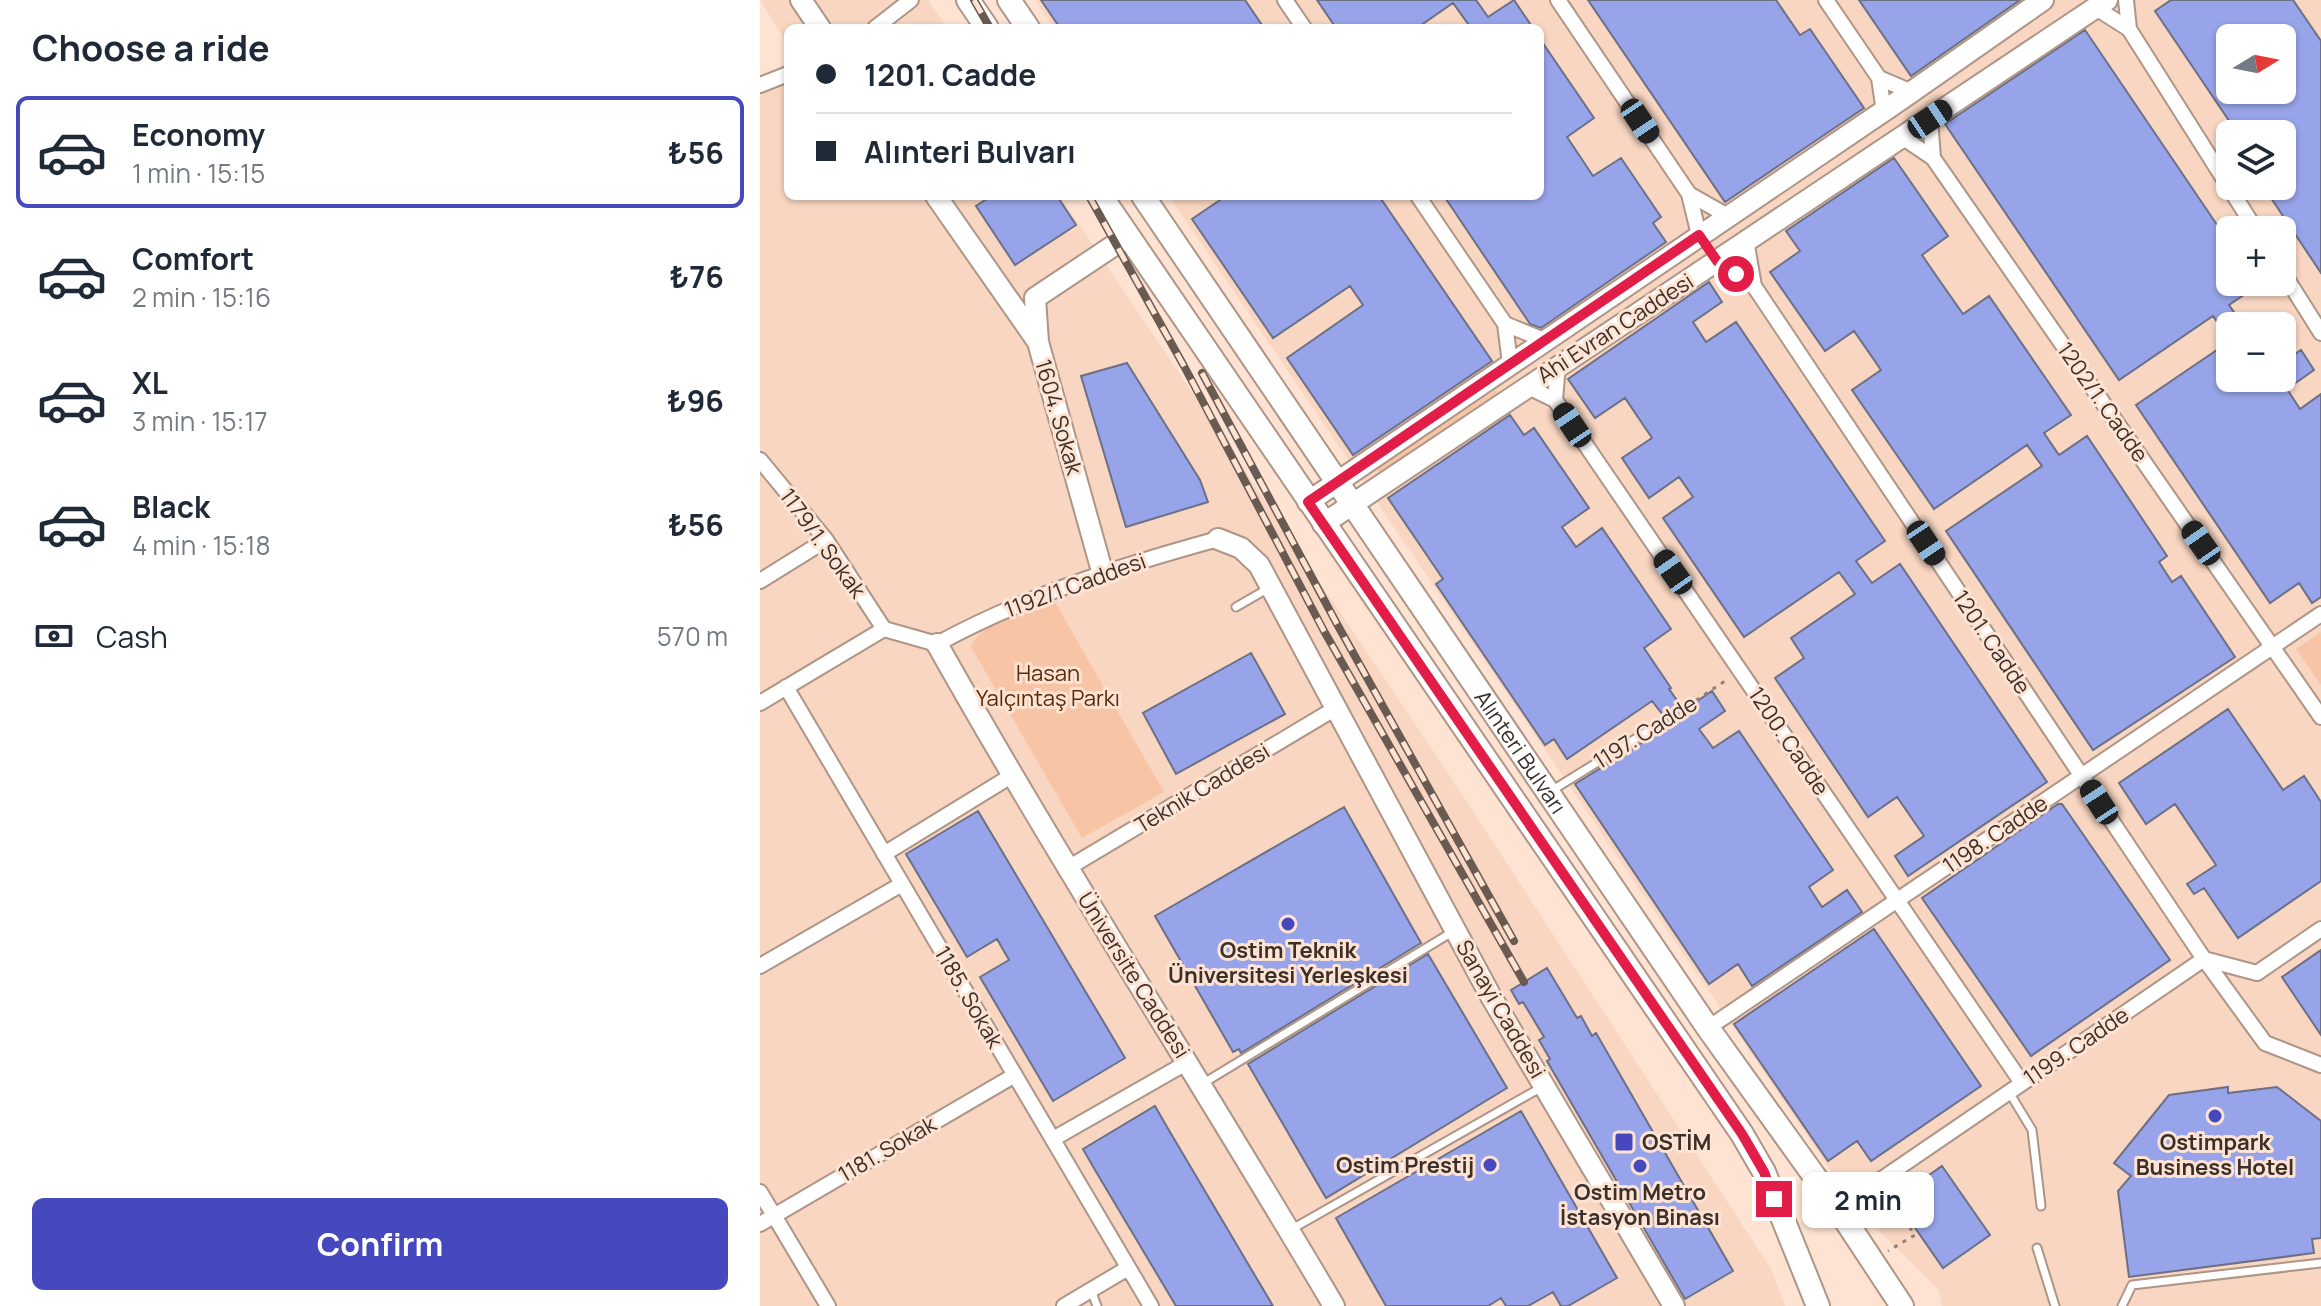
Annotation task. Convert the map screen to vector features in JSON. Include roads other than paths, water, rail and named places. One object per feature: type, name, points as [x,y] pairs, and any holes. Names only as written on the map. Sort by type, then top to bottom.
[{"type":"main road","points":[[968,0],[984,24]]},
{"type":"main road","points":[[1009,0],[1025,24]]},
{"type":"main road","name":"Alınteri Bulvarı","points":[[1104,200],[1742,1134],[1764,1172],[1818,1306]]},
{"type":"main road","name":"Alınteri Bulvarı","points":[[1146,200],[1708,1028],[1838,1209],[1902,1306]]},
{"type":"street","points":[[801,0],[817,24]]},
{"type":"street","points":[[880,24],[911,0]]},
{"type":"street","points":[[1285,0],[1301,24]]},
{"type":"street","name":"1201. Cadde","points":[[1558,0],[1689,194],[1699,235],[1717,261],[1754,286],[2204,959],[2265,1043],[2321,1065]]},
{"type":"street","name":"1202/1. Cadde","points":[[1826,0],[1879,78],[1884,112],[1902,137],[1933,158],[2321,717]]},
{"type":"street","name":"Ahi Evran Caddesi","points":[[1308,502],[1884,112],[2043,0]]},
{"type":"street","points":[[2126,0],[2129,29]]},
{"type":"street","points":[[2098,3],[2129,29],[2247,216]]},
{"type":"street","name":"Ahi Evran Caddesi","points":[[1323,524],[1930,119],[2098,3]]},
{"type":"street","points":[[760,85],[784,76]]},
{"type":"street","points":[[1879,78],[1912,92],[1930,119],[1933,158]]},
{"type":"street","name":"1201. Cadde","points":[[1689,194],[1728,216],[1746,240],[1754,286]]},
{"type":"street","name":"1604. Sokak","points":[[939,200],[1038,342],[1102,571]]},
{"type":"street","name":"1200. Cadde","points":[[1421,200],[1505,324],[1510,363],[1526,386],[1555,400],[2022,1083]]},
{"type":"street","points":[[1038,342],[1035,298],[1128,236]]},
{"type":"street","points":[[2296,289],[2317,316],[2321,333]]},
{"type":"street","points":[[1505,324],[1544,340],[1558,365],[1555,400]]},
{"type":"street","name":"1179/1. Sokak","points":[[760,460],[826,540],[884,629]]},
{"type":"street","name":"1192/1 Caddesi","points":[[937,644],[984,618],[1102,571],[1218,539]]},
{"type":"street","name":"Sanayi Caddesi","points":[[1218,539],[1241,548],[1259,565],[1456,930],[1674,1306]]},
{"type":"street","points":[[760,581],[826,540]]},
{"type":"street","name":"1198. Cadde","points":[[1708,1028],[2321,614]]},
{"type":"street","points":[[760,703],[884,629],[937,644]]},
{"type":"street","name":"Üniversite Caddesi","points":[[937,644],[1011,776],[1202,1084],[1334,1306]]},
{"type":"street","name":"1185. Sokak","points":[[786,687],[1151,1306]]},
{"type":"street","name":"Teknik Caddesi","points":[[1068,868],[1336,708]]},
{"type":"street","points":[[884,854],[1011,776]]},
{"type":"street","points":[[760,966],[902,884]]},
{"type":"street","points":[[2204,959],[2257,973],[2321,929]]},
{"type":"street","name":"1199. Cadde","points":[[1838,1209],[2204,959]]},
{"type":"street","points":[[1053,1139],[1188,1062]]},
{"type":"street","name":"1181. Sokak","points":[[760,1224],[1015,1075]]},
{"type":"street","points":[[760,1192],[828,1306]]},
{"type":"street","points":[[1064,1306],[1128,1268]]},
{"type":"lane","points":[[1236,607],[1271,587]]},
{"type":"lane","name":"1197. Cadde","points":[[1548,793],[1661,723]]},
{"type":"lane","points":[[1202,1084],[1456,930]]},
{"type":"lane","points":[[1289,1230],[1544,1086]]},
{"type":"lane","points":[[2009,1092],[2032,1130],[2041,1206]]},
{"type":"lane","points":[[2037,1248],[2055,1306]]},
{"type":"lane","points":[[2122,1306],[2132,1285],[2321,1263]]},
{"type":"lane","points":[[1091,1290],[1097,1306]]},
{"type":"railway","points":[[974,0],[988,24]]},
{"type":"railway","points":[[1091,200],[1184,366],[1324,631],[1524,982]]},
{"type":"railway","points":[[1202,373],[1337,624],[1514,941]]},
{"type":"place","name":"Ostim Teknik Üniversitesi Yerleşkesi","points":[[1288,924]]},
{"type":"place","name":"Ostimpark Business Hotel","points":[[2215,1116]]},
{"type":"place","name":"OSTİM","points":[[1624,1142]]},
{"type":"place","name":"Ostim Prestij","points":[[1490,1165]]},
{"type":"place","name":"Ostim Metro İstasyon Binası","points":[[1640,1166]]},
{"type":"park label","name":"Hasan Yalçıntaş Parkı","points":[[1048,686]]}]
